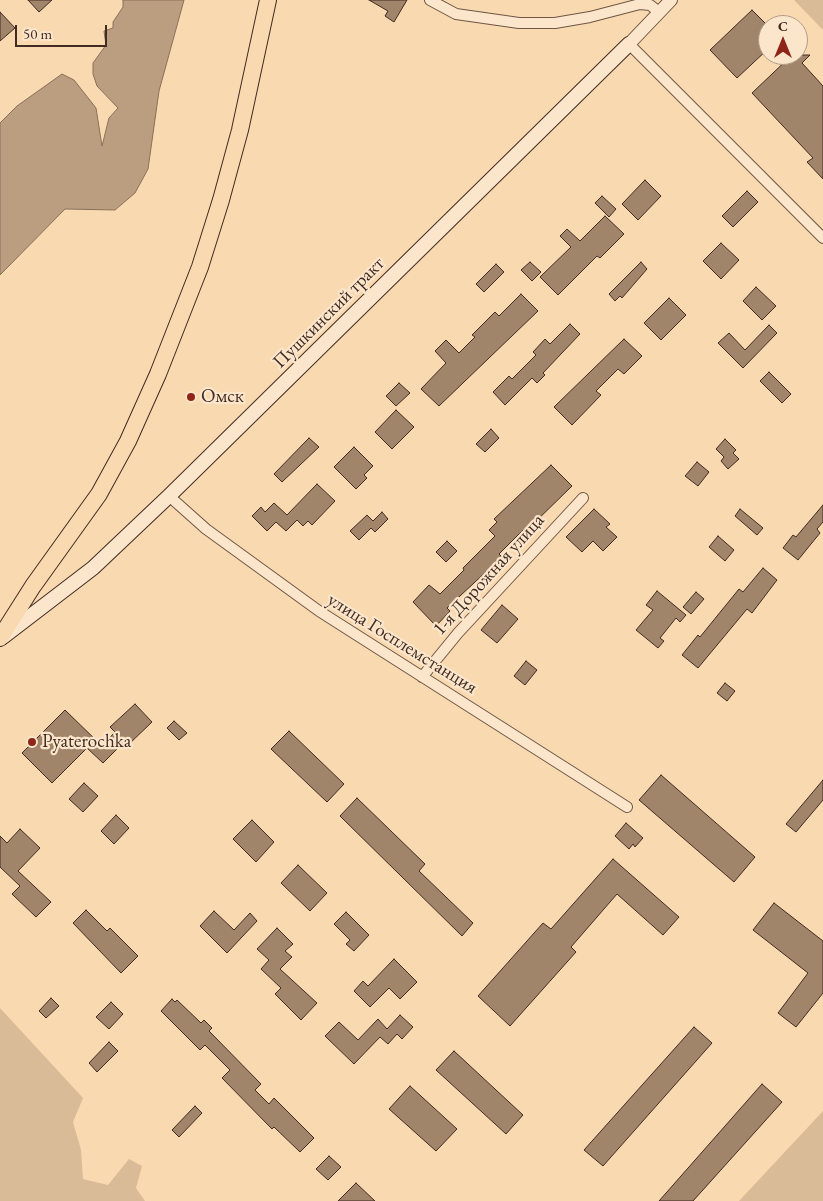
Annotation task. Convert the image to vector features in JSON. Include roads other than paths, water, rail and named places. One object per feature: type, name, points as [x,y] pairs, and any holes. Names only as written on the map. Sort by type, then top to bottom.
[{"type":"main road","points":[[0,638],[33,586],[99,494],[128,442],[158,374],[200,267],[221,200],[240,130],[268,0]]},
{"type":"main road","name":"Пушкинский тракт","points":[[0,638],[54,599],[92,568],[169,496],[629,44]]},
{"type":"street","points":[[430,0],[456,14],[519,23],[555,23],[590,17],[640,4],[650,5],[659,12]]},
{"type":"street","name":"Пушкинский тракт","points":[[629,44],[671,0]]},
{"type":"street","points":[[629,44],[823,238]]},
{"type":"street","name":"улица Госплемстанция","points":[[169,496],[206,529],[312,606],[627,807]]},
{"type":"street","name":"1-я Дорожная улица","points":[[422,677],[458,633],[583,498]]},
{"type":"place","name":"Омск","points":[[191,397]]},
{"type":"place","name":"Pyaterochka","points":[[32,742]]}]
